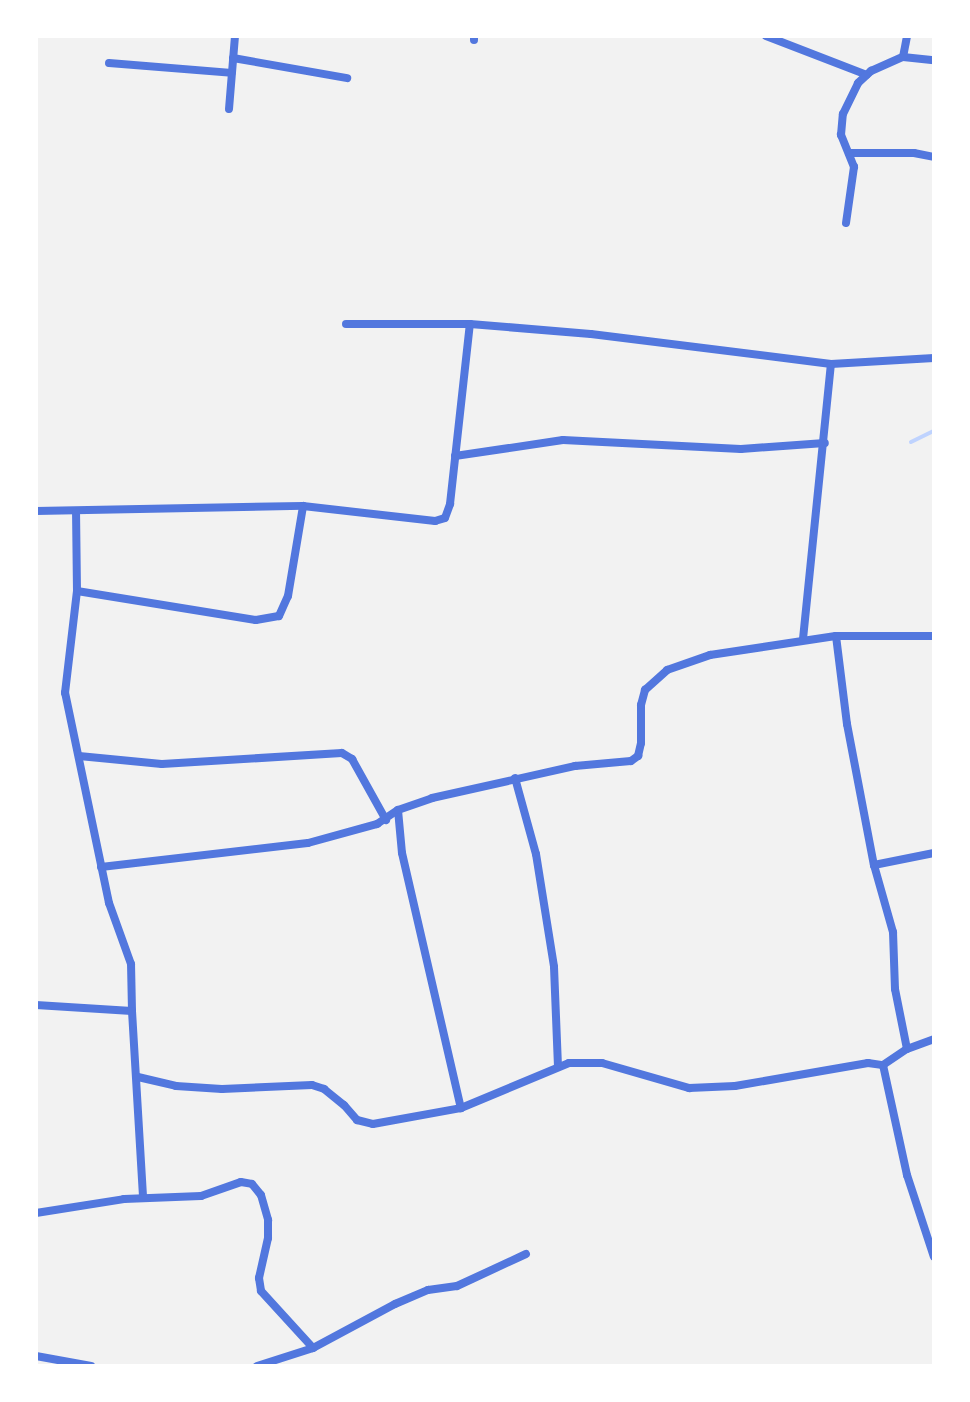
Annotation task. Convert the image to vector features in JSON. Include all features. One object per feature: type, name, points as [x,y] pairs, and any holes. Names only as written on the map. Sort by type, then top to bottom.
[{"type":"street","points":[[229,109],[235,36]]},
{"type":"street","points":[[766,36],[867,75]]},
{"type":"street","points":[[903,57],[907,36]]},
{"type":"street","points":[[846,223],[854,184],[854,167],[841,135],[843,114],[858,83],[867,75],[903,57],[934,60]]},
{"type":"street","points":[[233,58],[347,78]]},
{"type":"street","points":[[109,63],[232,73]]},
{"type":"street","points":[[849,153],[914,153],[934,157]]},
{"type":"street","points":[[346,324],[470,324],[591,334],[831,364],[934,358]]},
{"type":"street","points":[[36,511],[303,506],[435,521],[445,518],[470,324]]},
{"type":"street","points":[[803,639],[831,364]]},
{"type":"street","points":[[455,456],[563,440],[741,449],[825,443]]},
{"type":"street","points":[[77,591],[256,620],[279,616],[288,596],[303,506]]},
{"type":"street","points":[[76,512],[77,591],[65,693],[109,903],[131,964],[143,1198]]},
{"type":"street","points":[[836,636],[847,724],[874,865],[893,932],[895,989],[907,1049]]},
{"type":"street","points":[[101,867],[308,843],[386,820],[398,810],[432,798],[575,766],[631,761],[638,756],[641,743],[641,705],[645,690],[667,670],[710,655],[836,636],[934,636]]},
{"type":"street","points":[[79,756],[162,764],[342,753],[352,759],[386,820]]},
{"type":"street","points":[[515,778],[536,854],[554,967],[558,1066]]},
{"type":"street","points":[[398,810],[402,853],[461,1108]]},
{"type":"street","points":[[874,865],[934,853]]},
{"type":"street","points":[[36,1005],[132,1011]]},
{"type":"street","points":[[138,1077],[176,1086],[222,1089],[312,1085],[324,1089],[357,1120],[373,1124],[461,1108],[558,1066],[602,1063],[689,1088],[735,1086],[868,1063],[883,1065],[907,1049],[934,1039]]},
{"type":"street","points":[[883,1065],[917,1213],[934,1257]]},
{"type":"street","points":[[36,1213],[143,1198],[190,1197],[241,1182],[252,1184],[261,1195],[268,1220],[260,1286],[313,1348]]},
{"type":"street","points":[[257,1366],[313,1348],[395,1304],[428,1290],[457,1286],[526,1254]]},
{"type":"street","points":[[36,1356],[91,1366]]},
{"type":"waterway","points":[[911,442],[934,431]]}]
